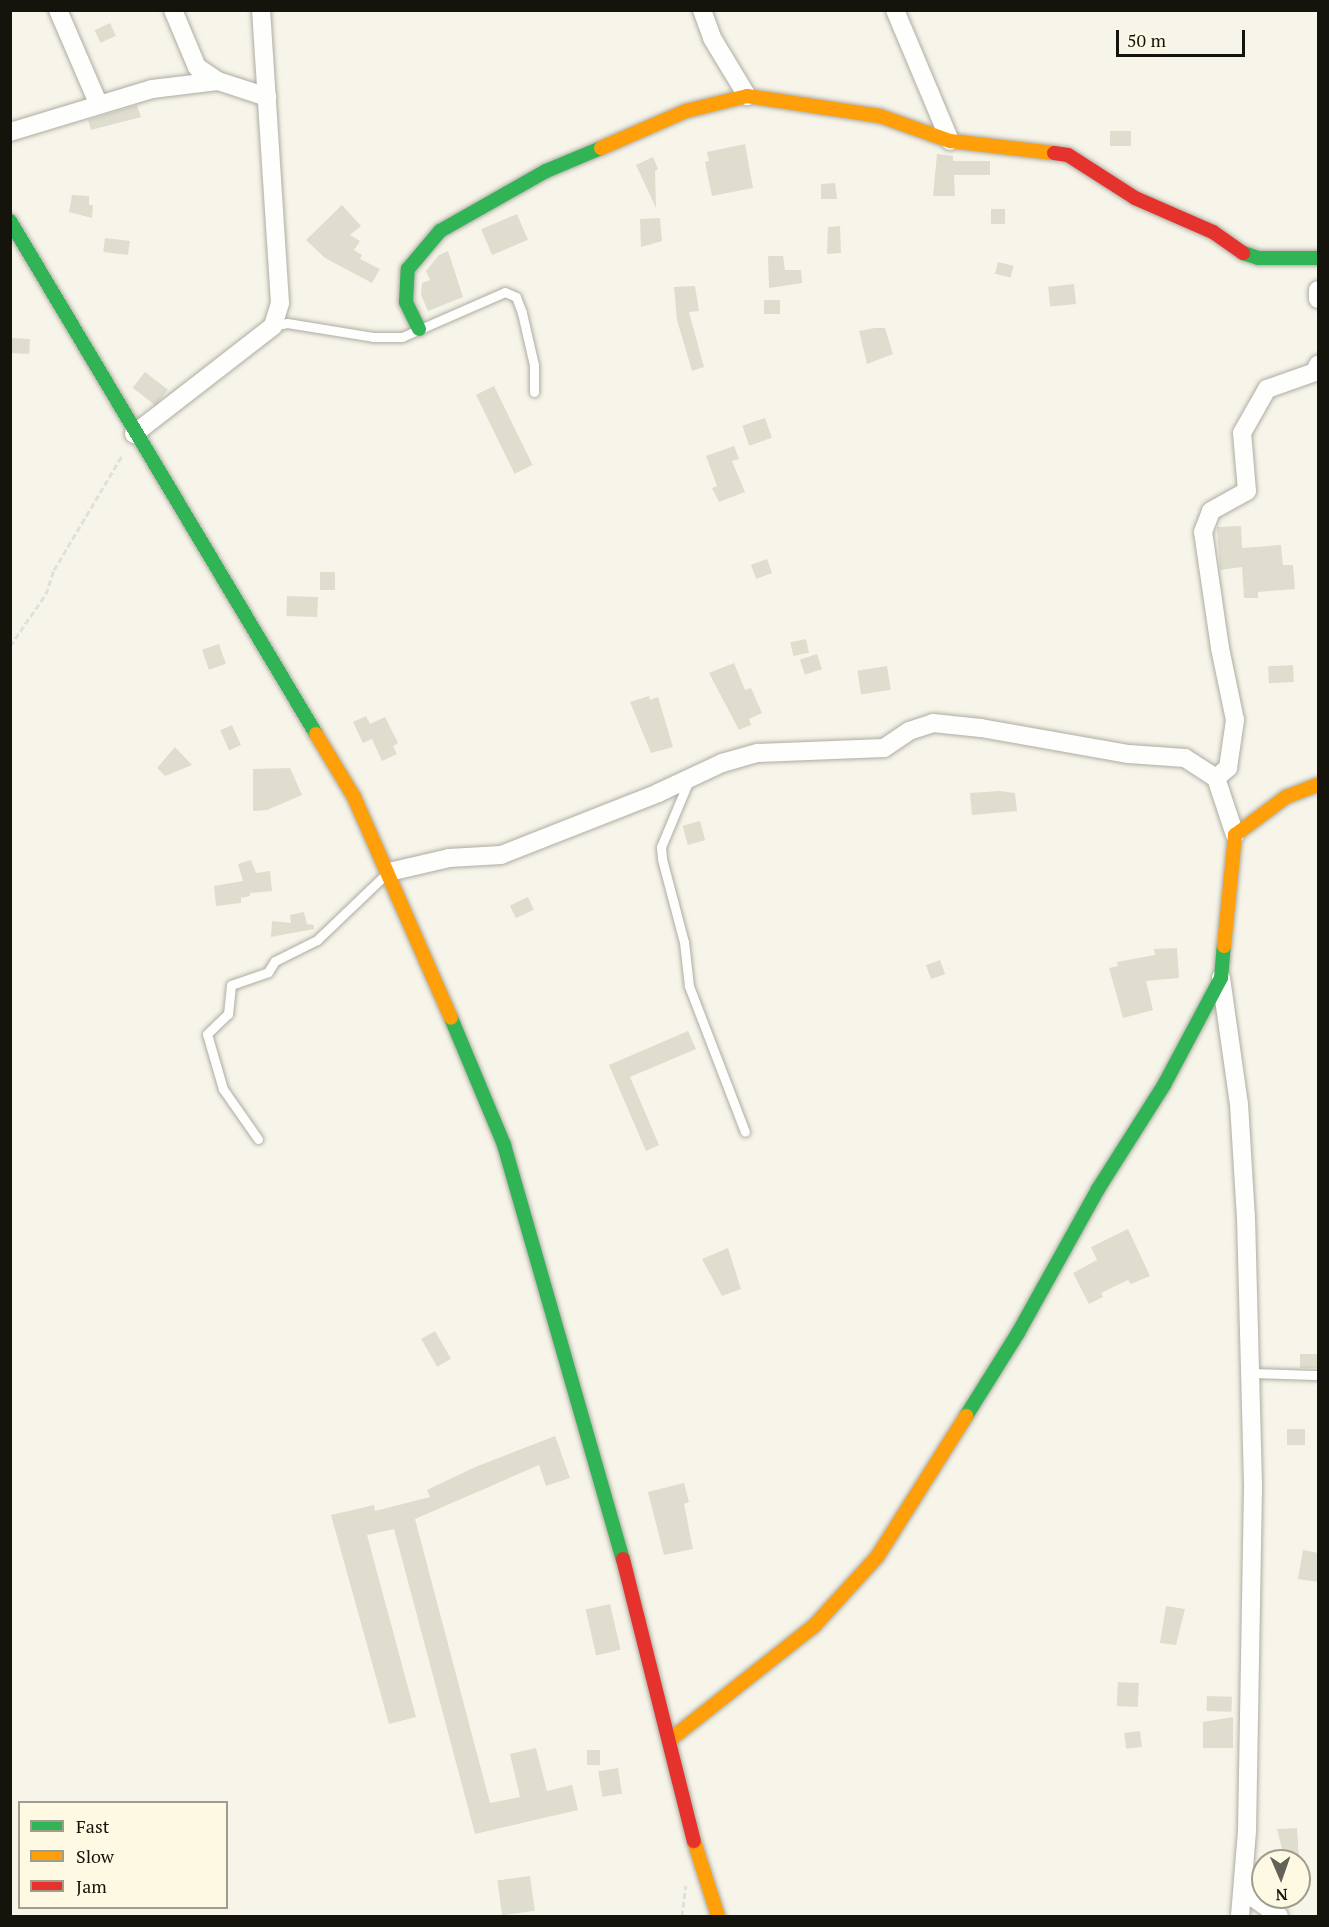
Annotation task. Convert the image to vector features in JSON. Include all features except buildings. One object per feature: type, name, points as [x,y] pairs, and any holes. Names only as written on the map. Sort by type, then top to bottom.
[{"type":"street","points":[[58,10],[99,105]]},
{"type":"street","points":[[173,10],[197,67],[218,81],[267,97]]},
{"type":"street","points":[[134,434],[273,326],[280,303],[261,10]]},
{"type":"street","points":[[702,10],[712,38],[747,96]]},
{"type":"street","points":[[895,10],[950,141]]},
{"type":"street","points":[[10,132],[152,89],[218,81]]},
{"type":"street","points":[[419,329],[406,302],[408,269],[440,231],[546,171],[686,111],[747,96],[880,116],[950,141],[1068,155],[1135,198],[1213,232],[1239,252],[1258,258],[1318,258]]},
{"type":"street","points":[[10,221],[88,346],[134,434],[354,797],[389,872],[504,1145],[566,1368],[604,1486],[671,1739],[680,1796],[718,1917]]},
{"type":"street","points":[[1318,290],[1318,299]]},
{"type":"street","points":[[1216,778],[1228,768],[1235,720],[1220,648],[1203,532],[1210,512],[1247,491],[1242,433],[1267,389],[1315,372],[1318,365]]},
{"type":"street","points":[[389,872],[449,858],[501,855],[689,780],[722,763],[758,753],[884,748],[909,731],[933,723],[981,728],[1129,754],[1185,758],[1216,778],[1235,835],[1230,853],[1221,978],[1239,1104],[1246,1217],[1253,1488],[1244,1891],[1240,1917]]},
{"type":"street","points":[[1235,835],[1286,797],[1318,785]]},
{"type":"street","points":[[671,1739],[814,1626],[877,1557],[1018,1332],[1098,1189],[1164,1085],[1221,978]]},
{"type":"street","points":[[1244,1891],[1279,1917]]},
{"type":"lane","points":[[273,326],[287,323],[332,328],[372,337],[402,337],[505,292],[516,297],[534,365],[534,392]]},
{"type":"lane","points":[[689,780],[661,847],[662,859],[684,942],[689,986],[745,1132]]},
{"type":"lane","points":[[258,1139],[223,1089],[207,1034],[228,1014],[231,985],[268,972],[275,961],[317,940],[389,872]]},
{"type":"lane","points":[[1250,1373],[1318,1375]]},
{"type":"path","points":[[10,646],[46,594],[54,570],[134,434]]},
{"type":"traffic: fast","points":[[419,329],[406,302],[408,269],[440,231],[546,171],[601,148]]},
{"type":"traffic: fast","points":[[10,221],[316,734]]},
{"type":"traffic: fast","points":[[1243,253],[1258,258],[1318,258]]},
{"type":"traffic: fast","points":[[966,1416],[1018,1333],[1098,1189],[1164,1085],[1221,978],[1224,946]]},
{"type":"traffic: fast","points":[[451,1018],[504,1145],[623,1559]]},
{"type":"traffic: slow","points":[[601,148],[686,111],[747,96],[880,116],[950,141],[1054,153]]},
{"type":"traffic: slow","points":[[316,734],[354,797],[451,1018]]},
{"type":"traffic: slow","points":[[1224,946],[1235,835],[1286,797],[1318,785]]},
{"type":"traffic: slow","points":[[671,1739],[814,1626],[877,1557],[966,1416]]},
{"type":"traffic: slow","points":[[694,1841],[718,1916]]},
{"type":"traffic: jam","points":[[1054,153],[1068,155],[1135,198],[1213,232],[1243,253]]},
{"type":"traffic: jam","points":[[623,1559],[694,1841]]}]
